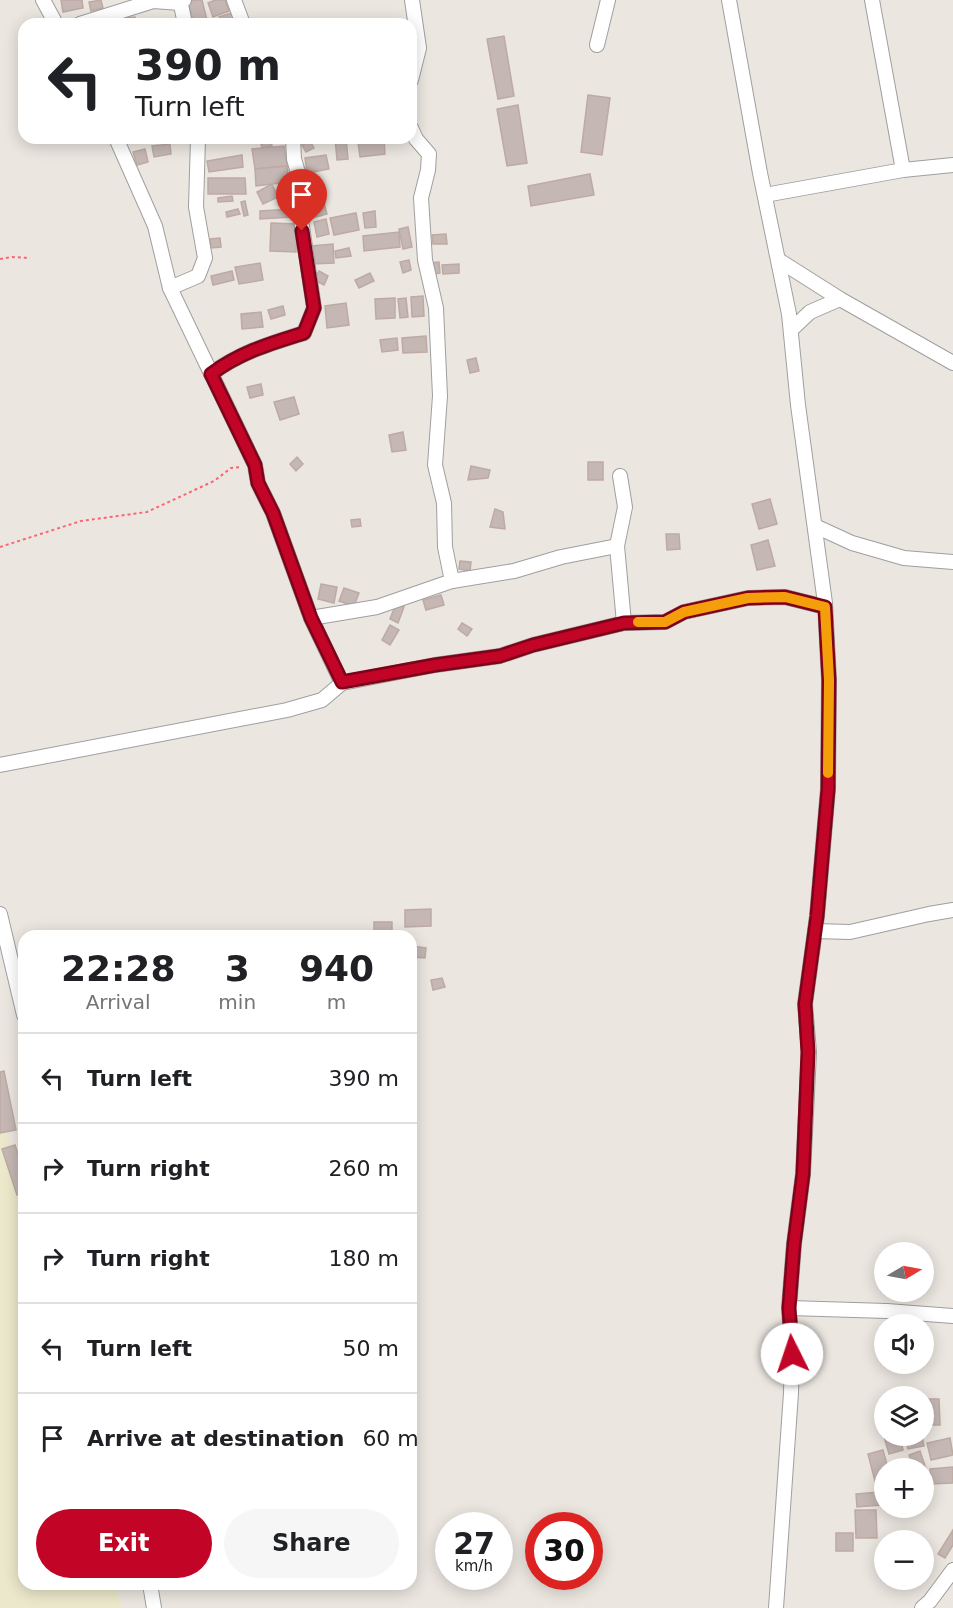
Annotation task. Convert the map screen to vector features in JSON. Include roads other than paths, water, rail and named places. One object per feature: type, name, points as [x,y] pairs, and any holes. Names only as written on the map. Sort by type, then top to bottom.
[{"type":"street","points":[[43,0],[53,18]]},
{"type":"street","points":[[234,0],[241,18]]},
{"type":"street","points":[[412,0],[415,18]]},
{"type":"street","points":[[597,45],[608,0]]},
{"type":"street","points":[[729,0],[765,195],[780,261],[791,330],[798,405],[825,607],[829,680],[828,789],[815,931],[805,1004],[808,1052],[803,1174],[789,1308],[792,1354],[791,1393],[776,1608]]},
{"type":"street","points":[[872,0],[903,170]]},
{"type":"street","points":[[99,18],[153,1],[181,1],[183,18]]},
{"type":"street","points":[[417,34],[419,48],[417,55]]},
{"type":"street","points":[[417,140],[429,154],[428,170],[421,198],[425,260],[436,309],[440,396],[435,465],[444,503],[445,546],[452,581]]},
{"type":"street","points":[[119,144],[155,226],[170,288],[255,465],[258,483],[273,513],[311,618],[342,682]]},
{"type":"street","points":[[170,288],[198,276],[205,258],[196,207],[198,144]]},
{"type":"street","points":[[211,374],[253,349],[304,333],[314,308],[298,199],[299,176],[293,144]]},
{"type":"street","points":[[765,195],[903,170],[953,165]]},
{"type":"street","points":[[780,261],[840,299],[953,362]]},
{"type":"street","points":[[791,330],[810,312],[840,299]]},
{"type":"street","points":[[620,476],[625,507],[617,546],[624,623]]},
{"type":"street","points":[[815,526],[852,543],[904,558],[953,562]]},
{"type":"street","points":[[311,618],[376,608],[452,581],[514,571],[561,557],[617,546]]},
{"type":"street","points":[[0,765],[287,710],[322,700],[342,682],[500,656],[533,645],[624,623],[665,622],[684,612],[748,598],[785,597],[825,607]]},
{"type":"street","points":[[815,931],[850,932],[953,910]]},
{"type":"street","points":[[0,914],[18,990]]},
{"type":"street","points":[[789,1308],[953,1316]]},
{"type":"street","points":[[922,1608],[953,1570]]},
{"type":"street","points":[[151,1590],[154,1608]]}]
